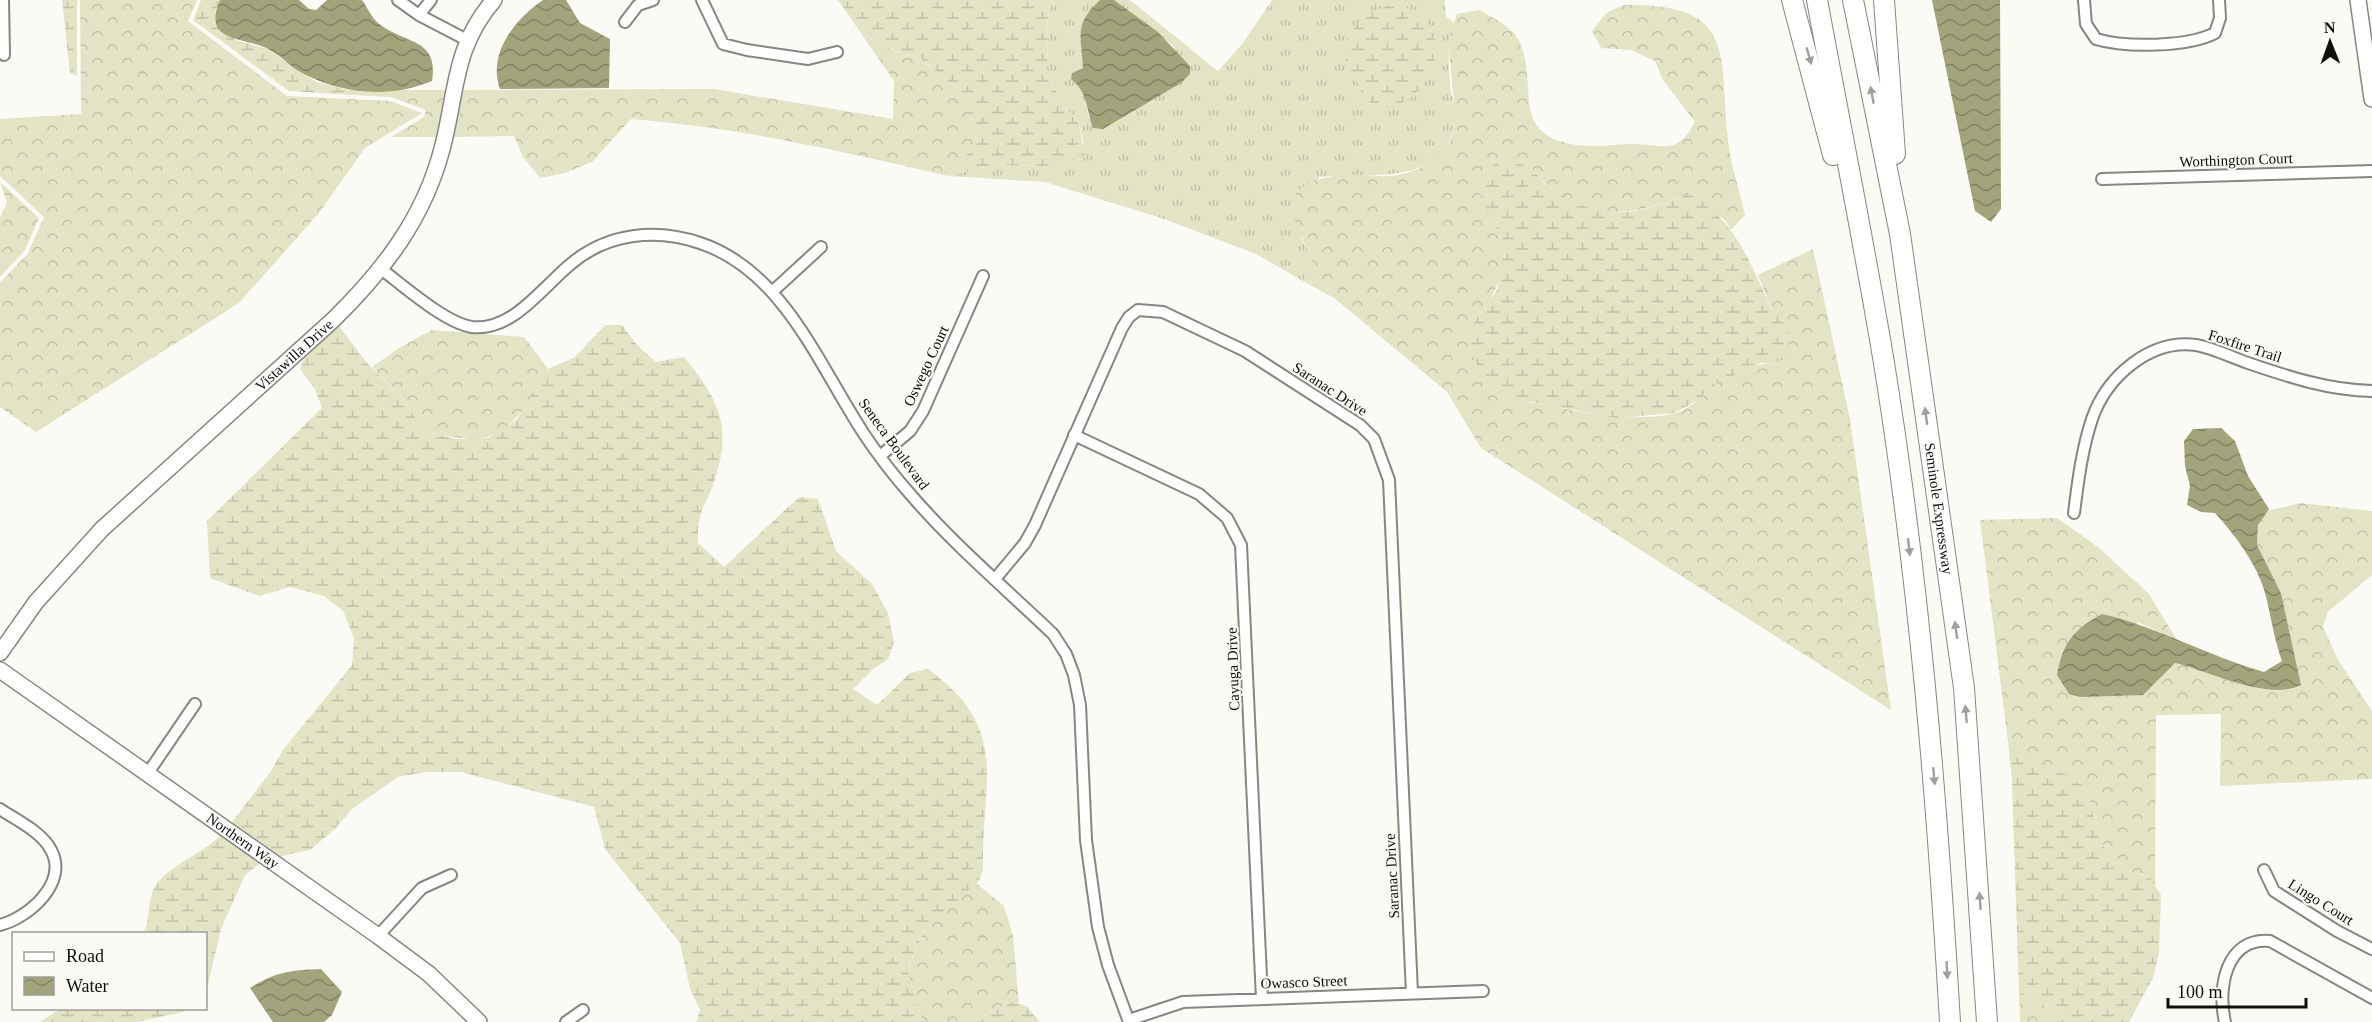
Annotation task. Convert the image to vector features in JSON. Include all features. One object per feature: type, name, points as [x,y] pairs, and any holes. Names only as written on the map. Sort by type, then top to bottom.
[{"type":"highway","points":[[1792,0],[1828,132],[1860,287],[1890,459],[1902,489]]},
{"type":"highway","points":[[1817,0],[1883,357],[1902,489],[1929,717],[1950,1022]]},
{"type":"highway","name":"Seminole Expressway","points":[[1853,0],[1900,234],[1964,688],[1987,1022]]},
{"type":"highway","points":[[1884,0],[1900,234]]},
{"type":"street","points":[[3,0],[4,55]]},
{"type":"street","points":[[398,0],[419,15],[467,40]]},
{"type":"street","points":[[419,15],[431,0]]},
{"type":"street","name":"Vistawilla Drive","points":[[0,653],[36,602],[102,529],[333,320],[381,269],[410,228],[428,192],[442,148],[454,77],[467,40],[494,0]]},
{"type":"street","points":[[625,22],[638,5],[653,0]]},
{"type":"street","points":[[702,0],[723,44],[807,59],[837,52]]},
{"type":"street","points":[[2084,0],[2086,24],[2096,39],[2141,44],[2200,40],[2215,33],[2220,18],[2219,0]]},
{"type":"street","points":[[2358,0],[2372,99]]},
{"type":"street","name":"Worthington Court","points":[[2102,179],[2372,171]]},
{"type":"street","name":"Seneca Boulevard","points":[[381,269],[448,317],[472,327],[493,325],[511,317],[573,262],[594,247],[647,233],[672,235],[726,253],[772,292],[790,315],[880,456],[911,495],[1053,634],[1066,654],[1074,675],[1080,705],[1090,883],[1108,965],[1129,1021]]},
{"type":"street","points":[[772,292],[820,247]]},
{"type":"street","name":"Oswego Court","points":[[880,456],[910,431],[923,411],[983,276]]},
{"type":"street","name":"Saranac Drive","points":[[995,579],[1025,543],[1035,525],[1122,328],[1129,317],[1138,310],[1149,309],[1180,320],[1245,351],[1360,425],[1374,439],[1389,480],[1412,993]]},
{"type":"street","name":"Foxfire Trail","points":[[2074,513],[2081,462],[2093,417],[2108,390],[2129,366],[2152,350],[2174,344],[2198,346],[2324,387],[2372,392]]},
{"type":"street","name":"Cayuga Drive","points":[[1074,435],[1199,494],[1227,518],[1241,545],[1262,999]]},
{"type":"street","name":"Northern Way","points":[[0,670],[378,936],[429,974],[479,1022]]},
{"type":"street","points":[[148,774],[195,704]]},
{"type":"street","points":[[0,809],[43,839],[51,850],[54,861],[53,878],[37,904],[23,915],[0,925]]},
{"type":"street","name":"Lingo Court","points":[[2264,870],[2274,891],[2337,931],[2372,949]]},
{"type":"street","points":[[378,936],[422,888],[451,875]]},
{"type":"street","points":[[2225,1022],[2221,988],[2224,973],[2245,944],[2253,941],[2270,941],[2372,998]]},
{"type":"street","name":"Owasco Street","points":[[1129,1021],[1183,1002],[1483,991]]},
{"type":"street","points":[[566,1022],[583,1010]]},
{"type":"green space","points":[[62,0],[77,0],[77,76],[70,73]]},
{"type":"green space","points":[[80,0],[197,0],[188,21],[287,96],[390,101],[422,113],[365,148],[319,213],[239,303],[36,432],[0,407],[0,283],[28,253],[44,217],[0,176],[0,119],[81,114]]},
{"type":"green space","points":[[201,0],[220,0],[215,12],[235,40],[271,50],[296,70],[317,82],[348,90],[351,95],[289,91],[193,20]]},
{"type":"green space","points":[[838,0],[1053,0],[1048,15],[1047,75],[1066,109],[1078,119],[1085,157],[1046,166],[994,165],[948,176],[978,142],[970,129],[972,102],[921,59],[900,53],[870,39],[858,29]]},
{"type":"green space","points":[[1053,0],[1100,0],[1087,16],[1081,31],[1083,68],[1072,73],[1086,99],[1088,116],[1103,129],[1137,107],[1175,47],[1114,0],[1130,0],[1218,71],[1243,43],[1272,0],[1445,0],[1446,16],[1454,23],[1449,57],[1451,91],[1455,104],[1452,135],[1442,153],[1427,164],[1408,171],[1319,177],[1301,239],[1313,258],[1303,281],[1256,254],[1161,218],[1045,182],[948,176],[994,165],[1046,166],[1084,144],[1078,119],[1066,109],[1047,75],[1048,15]]},
{"type":"green space","points":[[1623,5],[1660,7],[1686,13],[1704,23],[1715,38],[1721,57],[1729,149],[1745,215],[1731,230],[1726,221],[1690,193],[1647,208],[1607,212],[1569,201],[1533,171],[1480,193],[1496,222],[1502,240],[1503,265],[1491,299],[1469,329],[1530,403],[1612,416],[1649,417],[1673,414],[1691,405],[1718,382],[1738,371],[1775,363],[1787,330],[1770,306],[1758,275],[1813,249],[1850,419],[1891,710],[1481,448],[1447,392],[1334,298],[1303,281],[1313,258],[1296,225],[1293,211],[1294,200],[1299,190],[1310,182],[1326,177],[1389,176],[1406,173],[1430,163],[1448,145],[1454,122],[1449,48],[1451,31],[1457,14],[1480,10],[1502,23],[1516,36],[1525,57],[1530,106],[1534,119],[1542,131],[1556,140],[1585,146],[1633,144],[1670,146],[1682,140],[1695,122],[1663,80],[1655,61],[1631,50],[1601,48],[1592,31],[1606,13]]},
{"type":"green space","points":[[1387,6],[1408,8],[1424,17],[1432,30],[1436,47],[1434,64],[1427,80],[1416,92],[1404,102],[1390,106],[1377,106],[1365,98],[1361,92],[1347,64],[1344,43],[1363,16]]},
{"type":"green space","points":[[858,29],[870,39],[900,53],[921,59],[972,102],[970,129],[978,142],[948,176],[830,149],[751,134],[631,119],[592,162],[565,173],[540,178],[523,157],[514,136],[450,137],[457,90],[714,89],[893,119],[894,81]]},
{"type":"green space","points":[[348,90],[448,90],[440,137],[391,137],[424,117],[426,110],[391,97],[351,95]]},
{"type":"green space","points":[[1498,160],[1526,166],[1534,171],[1546,185],[1565,197],[1600,211],[1634,211],[1690,193],[1718,215],[1747,256],[1771,307],[1786,326],[1788,353],[1775,363],[1761,363],[1719,382],[1696,401],[1675,413],[1616,418],[1501,396],[1479,369],[1467,342],[1469,329],[1497,290],[1502,262],[1502,239],[1480,193],[1485,174]]},
{"type":"green space","points":[[0,182],[39,218],[25,250],[0,277],[0,217],[7,202]]},
{"type":"green space","points":[[605,325],[622,325],[637,345],[656,362],[684,357],[714,401],[722,429],[722,445],[714,482],[700,517],[698,543],[724,567],[799,497],[818,499],[836,551],[872,584],[888,613],[894,642],[888,659],[872,670],[853,689],[877,705],[910,673],[928,669],[954,691],[972,714],[982,736],[986,759],[983,869],[979,881],[923,932],[907,970],[923,1022],[696,1022],[700,1010],[690,989],[680,943],[605,849],[594,807],[461,772],[426,772],[398,777],[351,810],[335,829],[310,850],[273,858],[229,826],[271,771],[283,750],[352,665],[354,638],[343,611],[324,596],[290,587],[259,596],[210,578],[207,521],[322,408],[315,389],[300,369],[310,349],[320,338],[339,326],[367,363],[406,402],[423,431],[457,439],[488,438],[517,419],[546,370],[575,357]]},
{"type":"green space","points":[[432,330],[524,337],[548,369],[520,413],[497,432],[485,437],[458,438],[423,431],[406,402],[372,367],[399,348]]},
{"type":"green space","points":[[2300,503],[2372,511],[2372,575],[2328,612],[2323,626],[2338,660],[2372,711],[2372,779],[2220,786],[2221,714],[2156,715],[2155,886],[2149,876],[2126,871],[2108,859],[2084,786],[2008,742],[1980,520],[2057,518],[2098,547],[2149,594],[2177,640],[2137,622],[2160,677],[2175,663],[2257,688],[2289,690],[2301,685],[2281,593],[2257,545],[2258,525],[2267,511]]},
{"type":"green space","points":[[2008,742],[2084,786],[2108,859],[2126,871],[2149,876],[2161,895],[2159,953],[2153,978],[2129,1022],[2054,1022],[2053,1008],[2019,994],[2012,781]]},
{"type":"green space","points":[[222,834],[262,862],[245,875],[221,929],[207,989],[207,932],[143,932],[156,885],[170,871]]},
{"type":"green space","points":[[976,883],[1004,906],[1013,935],[1019,1004],[1012,1002],[969,1022],[923,1022],[907,971],[923,932]]},
{"type":"green space","points":[[2019,994],[2053,1008],[2054,1022],[2020,1022]]},
{"type":"green space","points":[[1012,1002],[1027,1006],[1040,1022],[969,1022]]},
{"type":"green space","points":[[58,1010],[186,1010],[137,1022],[40,1022]]},
{"type":"water","points":[[220,0],[299,0],[309,9],[316,10],[327,0],[362,0],[378,23],[425,49],[433,67],[432,81],[399,90],[365,92],[315,79],[296,70],[270,50],[238,40],[221,31],[216,24]]},
{"type":"water","points":[[543,0],[566,0],[580,23],[610,39],[609,88],[500,89],[497,63],[506,38],[523,17]]},
{"type":"water","points":[[1100,0],[1114,0],[1158,32],[1190,66],[1190,74],[1181,83],[1103,129],[1093,128],[1084,95],[1071,79],[1072,73],[1083,68],[1081,31],[1083,23]]},
{"type":"water","points":[[1932,0],[2000,0],[2001,209],[1991,222],[1975,211]]},
{"type":"water","points":[[2221,428],[2235,441],[2248,476],[2269,509],[2258,525],[2257,545],[2281,593],[2301,685],[2273,690],[2256,688],[2175,663],[2143,695],[2080,697],[2069,694],[2057,675],[2062,654],[2077,632],[2102,614],[2143,626],[2264,672],[2282,661],[2265,593],[2251,561],[2238,540],[2215,513],[2201,512],[2187,505],[2190,486],[2185,466],[2184,441],[2193,429]]},
{"type":"water","points":[[321,969],[342,992],[332,1015],[324,1022],[273,1022],[250,988],[267,978],[284,973]]}]
